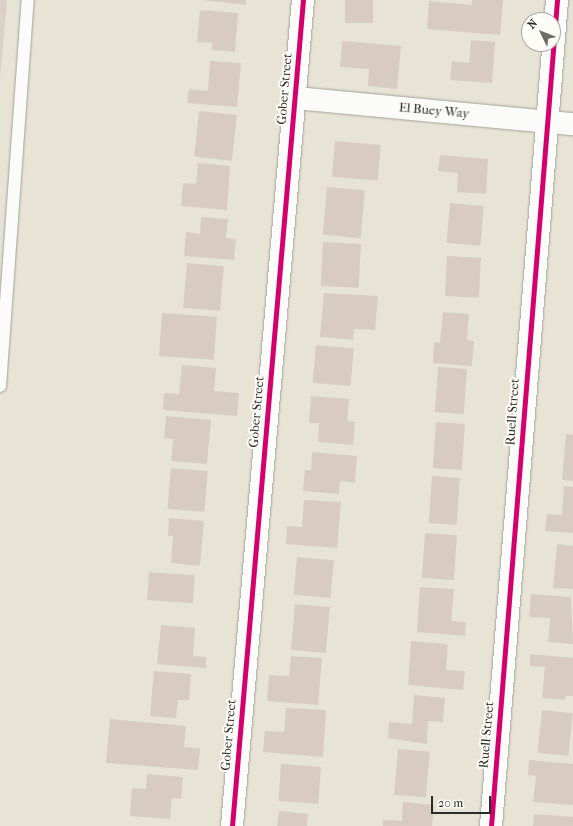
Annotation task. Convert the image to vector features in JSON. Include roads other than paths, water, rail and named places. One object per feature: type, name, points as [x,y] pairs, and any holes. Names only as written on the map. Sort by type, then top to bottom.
[{"type":"street","name":"Gober Street","points":[[232,826],[304,0]]},
{"type":"street","name":"Ruell Street","points":[[491,826],[545,122],[558,0]]},
{"type":"street","name":"El Buey Way","points":[[296,98],[573,124]]},
{"type":"lane","points":[[0,386],[28,0]]}]
